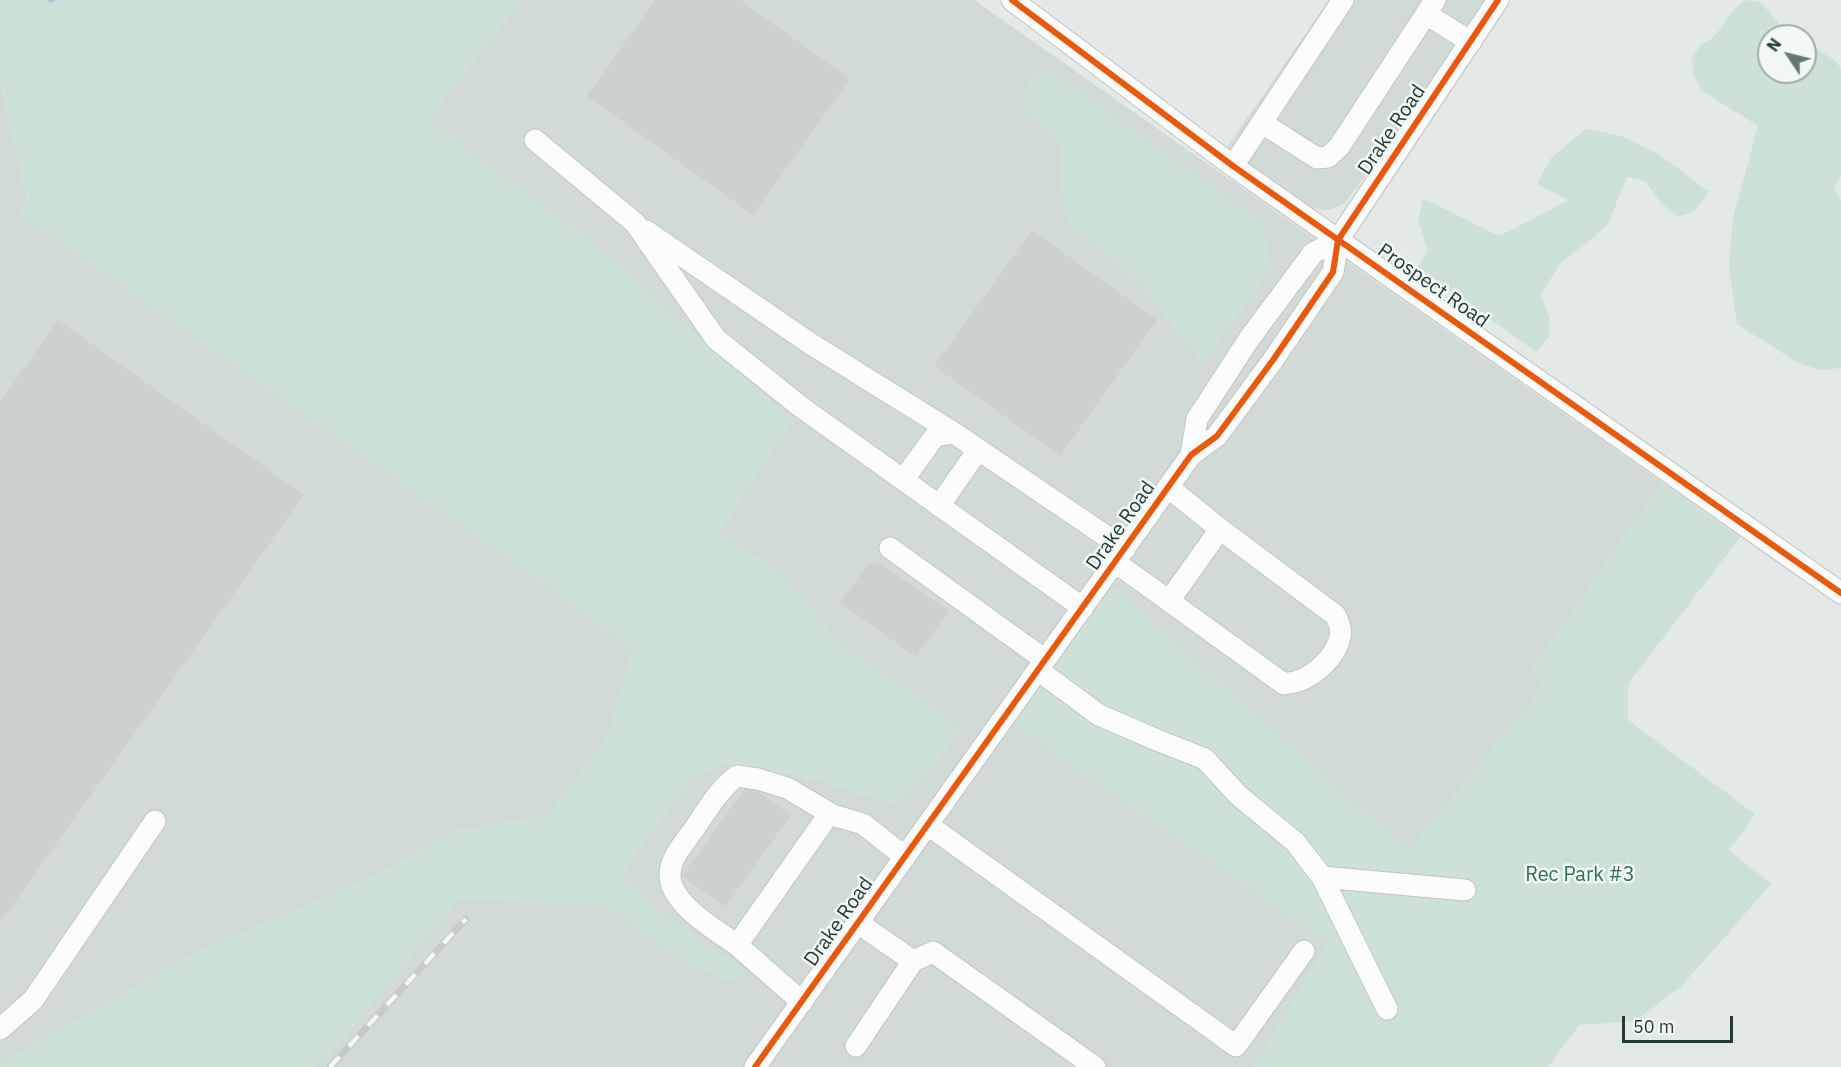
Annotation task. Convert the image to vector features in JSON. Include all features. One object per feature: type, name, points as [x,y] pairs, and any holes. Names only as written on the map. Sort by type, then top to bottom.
[{"type":"street","name":"Prospect Road","points":[[1012,0],[1233,166],[1841,593]]},
{"type":"street","points":[[1233,166],[1343,0]]},
{"type":"street","name":"Drake Road","points":[[755,1067],[1191,455],[1217,436],[1273,360],[1334,272],[1338,240],[1498,0]]},
{"type":"street","points":[[1262,123],[1317,158],[1328,157],[1339,147],[1431,7],[1471,42]]},
{"type":"street","points":[[535,140],[635,223],[812,344],[978,450],[1120,556],[1169,601],[1284,684],[1299,681],[1319,669],[1334,652],[1341,636],[1340,623],[1335,615],[1168,487]]},
{"type":"street","points":[[635,223],[716,339],[801,407],[1083,608]]},
{"type":"street","name":"Drake Road","points":[[1191,455],[1197,419],[1249,339],[1313,253],[1338,240]]},
{"type":"street","points":[[903,480],[935,436],[954,433]]},
{"type":"street","points":[[939,506],[978,450]]},
{"type":"street","points":[[1169,601],[1220,529]]},
{"type":"street","points":[[890,548],[1042,665],[1100,715],[1205,759],[1238,795],[1295,842],[1322,877],[1387,1009]]},
{"type":"street","points":[[802,1002],[737,945],[691,912],[672,886],[670,877],[674,857],[723,786],[737,776],[758,779],[787,788],[831,814],[863,824],[905,857]]},
{"type":"street","points":[[737,945],[831,814]]},
{"type":"street","points":[[0,1029],[33,1000],[155,821]]},
{"type":"street","points":[[928,825],[1236,1046],[1304,951]]},
{"type":"street","points":[[1322,877],[1465,890]]},
{"type":"street","points":[[858,923],[913,961]]},
{"type":"street","points":[[856,1046],[913,961],[933,952],[1095,1067]]},
{"type":"shaded area","points":[[522,0],[974,0],[1740,537],[1335,1067],[0,1067],[0,82],[27,200],[428,119]]},
{"type":"shaded area","points":[[1329,0],[1489,0],[1422,100],[1345,203],[1329,210],[1320,210],[1296,199],[1227,147]]},
{"type":"green space","points":[[0,0],[522,0],[428,120],[595,244],[792,420],[720,533],[781,572],[843,645],[963,728],[932,768],[897,805],[816,779],[722,764],[691,781],[637,852],[622,877],[667,918],[741,967],[746,973],[731,982],[688,965],[603,905],[460,899],[325,1060],[315,1067],[0,1067],[0,1063],[197,951],[348,887],[454,832],[548,814],[609,733],[631,651],[559,595],[20,214],[27,200],[0,82]]},
{"type":"green space","points":[[1746,0],[1761,3],[1779,24],[1757,24],[1757,84],[1817,84],[1817,49],[1837,62],[1841,70],[1841,174],[1834,190],[1841,200],[1841,368],[1821,370],[1798,363],[1737,324],[1729,266],[1733,218],[1758,126],[1701,90],[1694,75],[1691,60],[1701,44],[1712,39],[1739,4]]},
{"type":"green space","points":[[1036,72],[1055,74],[1262,222],[1271,270],[1202,365],[1144,289],[1100,246],[1069,229],[1060,181],[1060,141],[1025,112],[1026,86]]},
{"type":"green space","points":[[1586,129],[1622,136],[1660,155],[1709,192],[1694,212],[1677,217],[1659,200],[1645,181],[1627,177],[1607,226],[1560,264],[1541,294],[1549,317],[1549,337],[1536,352],[1418,267],[1428,251],[1418,220],[1423,199],[1500,236],[1569,200],[1537,184],[1551,158]]},
{"type":"green space","name":"Rec Park #3","points":[[1661,482],[1740,537],[1628,684],[1628,720],[1755,814],[1729,850],[1771,884],[1681,987],[1634,1021],[1579,1025],[1548,1067],[1253,1067],[1327,943],[1012,724],[1112,585],[1408,850],[1543,686],[1529,673]]},
{"type":"building","points":[[655,0],[740,0],[850,79],[753,215],[587,96]]},
{"type":"building","points":[[1032,230],[1157,320],[1060,456],[934,366]]},
{"type":"building","points":[[58,320],[304,495],[0,923],[0,402]]},
{"type":"building","points":[[880,563],[949,611],[916,657],[840,603],[868,564]]},
{"type":"building","points":[[748,784],[791,815],[725,907],[682,876]]},
{"type":"railway","points":[[330,1067],[466,919]]},
{"type":"cycle path","points":[[1012,0],[1233,166],[1841,593]]},
{"type":"cycle path","points":[[755,1067],[1191,455],[1217,436],[1273,360],[1333,272],[1338,240],[1498,0]]}]
